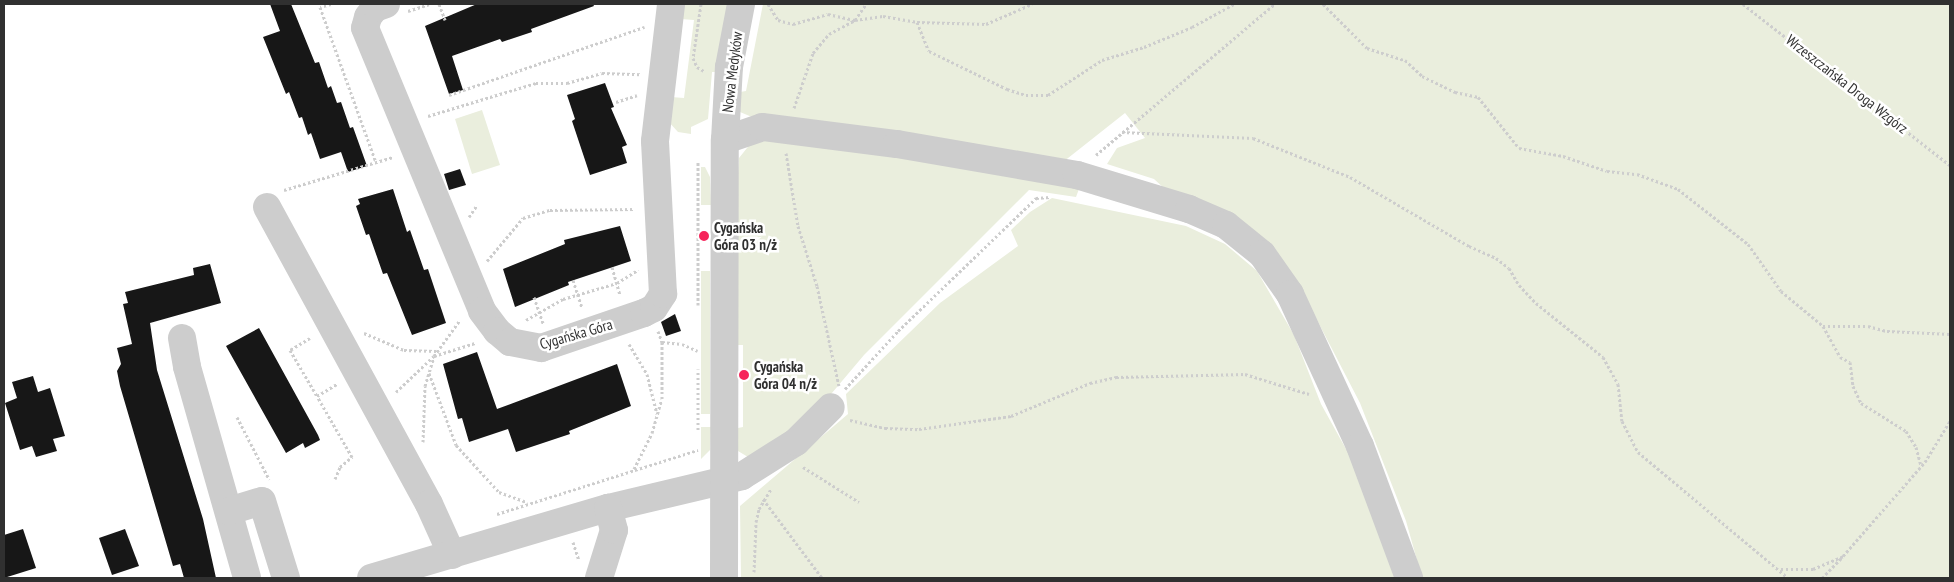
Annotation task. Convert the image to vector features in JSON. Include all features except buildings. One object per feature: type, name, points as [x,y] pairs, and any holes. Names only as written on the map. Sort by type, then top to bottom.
[{"type":"street","name":"Cygańska Góra","points":[[394,9],[375,8],[368,16],[365,28],[482,311],[502,335],[524,346],[541,348],[644,313],[654,308],[663,294],[655,142],[671,4]]},
{"type":"street","name":"Nowa Medyków","points":[[725,140],[729,67],[741,4]]},
{"type":"street","points":[[724,578],[725,140],[762,127],[783,128],[1077,176],[1189,210],[1226,226],[1262,254],[1290,294],[1344,408],[1390,522],[1409,578]]},
{"type":"street","points":[[273,199],[341,342],[404,458],[452,555]]},
{"type":"street","points":[[182,338],[187,367],[247,578]]},
{"type":"street","points":[[370,578],[608,508],[742,476],[796,442],[831,407]]},
{"type":"street","points":[[229,511],[262,501],[286,578]]},
{"type":"street","points":[[591,574],[614,530],[608,508]]},
{"type":"path","points":[[330,4],[320,7],[375,160]]},
{"type":"path","points":[[394,9],[429,4]]},
{"type":"path","points":[[439,4],[445,20]]},
{"type":"path","points":[[701,4],[693,58],[697,68],[709,74]]},
{"type":"path","points":[[768,4],[778,20],[784,23],[803,23],[828,14],[855,20]]},
{"type":"path","points":[[855,20],[866,4]]},
{"type":"path","points":[[1032,4],[986,24],[918,22],[883,16],[855,20],[829,34],[813,53],[794,110],[783,128],[798,226],[817,286],[841,394],[898,330],[1036,198]]},
{"type":"path","points":[[918,22],[929,51],[1026,96],[1048,95],[1102,60],[1144,48],[1192,27],[1234,4]]},
{"type":"path","points":[[1077,176],[1121,132],[1275,4]]},
{"type":"path","points":[[1323,4],[1367,48],[1405,60],[1422,76],[1455,92],[1478,97],[1519,148],[1563,156],[1607,171],[1637,174],[1678,189],[1748,244],[1781,291],[1823,326],[1840,358],[1850,362],[1850,376],[1860,403],[1906,432],[1916,447],[1921,466]]},
{"type":"path","name":"Wrzeszczańska Droga Wzgórz","points":[[1743,4],[1950,165]]},
{"type":"path","points":[[449,95],[647,26]]},
{"type":"path","points":[[404,125],[475,99],[509,94],[536,83],[567,83],[602,73],[644,75]]},
{"type":"path","points":[[616,102],[639,94]]},
{"type":"path","points":[[1121,132],[1253,138],[1350,177],[1469,246],[1496,258],[1510,268],[1519,286],[1536,303],[1603,357],[1618,384],[1622,421],[1638,452],[1739,539],[1781,569],[1788,578]]},
{"type":"path","points":[[273,199],[375,160],[415,150]]},
{"type":"path","points":[[404,458],[423,445],[424,403],[429,372],[434,356],[473,290],[523,218],[550,210],[646,209]]},
{"type":"path","points":[[378,410],[434,356],[502,335],[539,312],[578,295],[616,283],[643,265]]},
{"type":"path","points":[[612,267],[621,299]]},
{"type":"path","points":[[573,280],[584,312]]},
{"type":"path","points":[[1823,326],[1868,326],[1887,331],[1950,334]]},
{"type":"path","points":[[341,342],[362,331],[404,350],[437,351]]},
{"type":"path","points":[[307,339],[290,350],[352,457],[340,468],[335,479]]},
{"type":"path","points":[[626,341],[635,349],[647,374],[658,414]]},
{"type":"path","points":[[634,470],[658,414],[662,389],[662,342]]},
{"type":"path","points":[[682,344],[698,351]]},
{"type":"path","points":[[316,396],[357,372]]},
{"type":"path","points":[[429,372],[456,446],[499,492],[527,502]]},
{"type":"path","points":[[831,407],[848,419],[885,428],[919,428],[1011,416],[1090,383],[1116,377],[1246,374],[1318,396],[1344,408]]},
{"type":"path","points":[[237,417],[274,488]]},
{"type":"path","points":[[1822,578],[1844,556],[1921,466],[1950,421]]},
{"type":"path","points":[[502,510],[698,450]]},
{"type":"path","points":[[799,464],[859,502]]},
{"type":"path","points":[[754,572],[756,522],[764,499],[774,484]]},
{"type":"path","points":[[764,499],[822,578]]},
{"type":"path","points":[[566,520],[591,574]]},
{"type":"path","points":[[1781,569],[1813,569],[1844,556]]},
{"type":"green space","points":[[682,4],[729,4],[717,72],[712,72],[708,119],[691,127],[691,134],[678,132],[668,121],[671,97],[684,98],[694,20],[680,19]]},
{"type":"green space","points":[[763,4],[1950,4],[1950,578],[1422,578],[1406,521],[1360,403],[1317,320],[1274,256],[1166,190],[1154,179],[1107,164],[1117,148],[1145,138],[1125,113],[1058,166],[752,117],[740,112],[740,92],[746,91]]},
{"type":"green space","points":[[482,110],[500,165],[472,174],[455,119]]},
{"type":"green space","points":[[763,139],[886,150],[1079,189],[1076,197],[1029,190],[864,355],[794,438],[748,457],[738,451],[738,428],[743,427],[743,345],[738,345],[738,174],[739,158],[751,143]]},
{"type":"green space","points":[[701,167],[705,167],[710,177],[711,205],[701,205]]},
{"type":"green space","points":[[1052,198],[1186,226],[1225,244],[1257,271],[1294,335],[1321,404],[1351,458],[1395,578],[741,578],[740,506],[848,414],[846,394],[940,303],[1018,246],[1011,230],[1030,212]]},
{"type":"green space","points":[[701,271],[710,271],[710,414],[701,414]]},
{"type":"green space","points":[[701,427],[711,427],[710,450],[701,459]]},
{"type":"place","name":"Cygańska Góra 03 n/ż","points":[[704,236]]},
{"type":"place","name":"Cygańska Góra 04 n/ż","points":[[744,375]]}]
